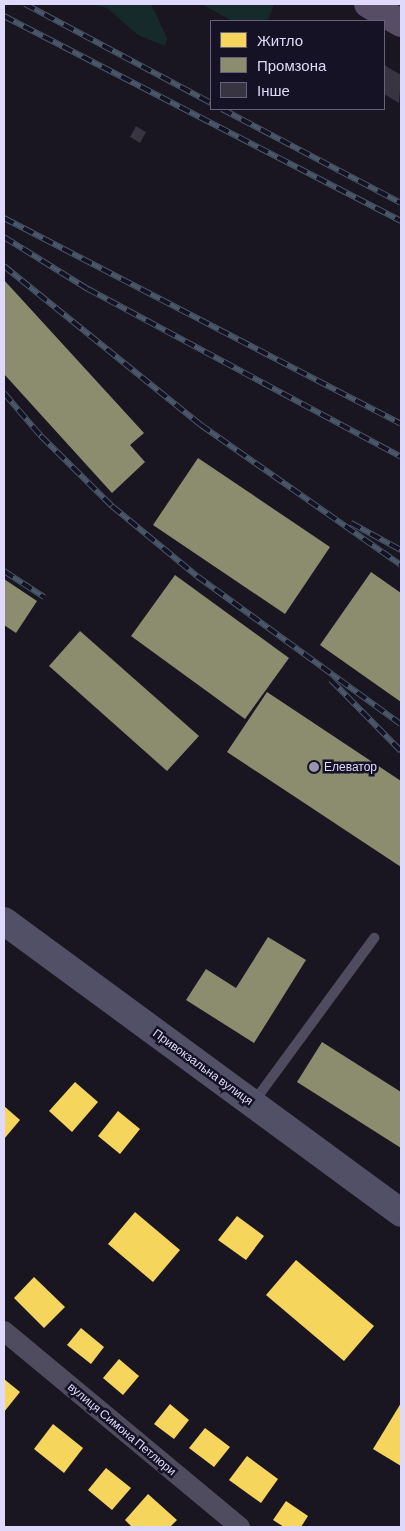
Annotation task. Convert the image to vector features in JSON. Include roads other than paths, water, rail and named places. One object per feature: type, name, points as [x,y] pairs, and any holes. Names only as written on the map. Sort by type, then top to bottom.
[{"type":"main road","points":[[368,4],[401,23]]},
{"type":"street","name":"Привокзальна вулиця","points":[[4,921],[401,1213]]},
{"type":"street","name":"вулиця Симона Петлюри","points":[[4,1331],[240,1527]]},
{"type":"lane","points":[[253,1104],[374,938]]},
{"type":"railway","points":[[25,4],[210,102]]},
{"type":"railway","points":[[4,16],[401,221]]},
{"type":"railway","points":[[224,110],[401,203]]},
{"type":"railway","points":[[4,218],[401,424]]},
{"type":"railway","points":[[4,237],[88,289],[401,457]]},
{"type":"railway","points":[[4,266],[201,425],[401,565]]},
{"type":"railway","points":[[4,393],[41,436],[112,506],[197,576],[401,724]]},
{"type":"railway","points":[[351,523],[401,550]]},
{"type":"railway","points":[[4,571],[44,597]]},
{"type":"railway","points":[[331,680],[401,751]]},
{"type":"place","name":"Елеватор","points":[[314,767]]}]
